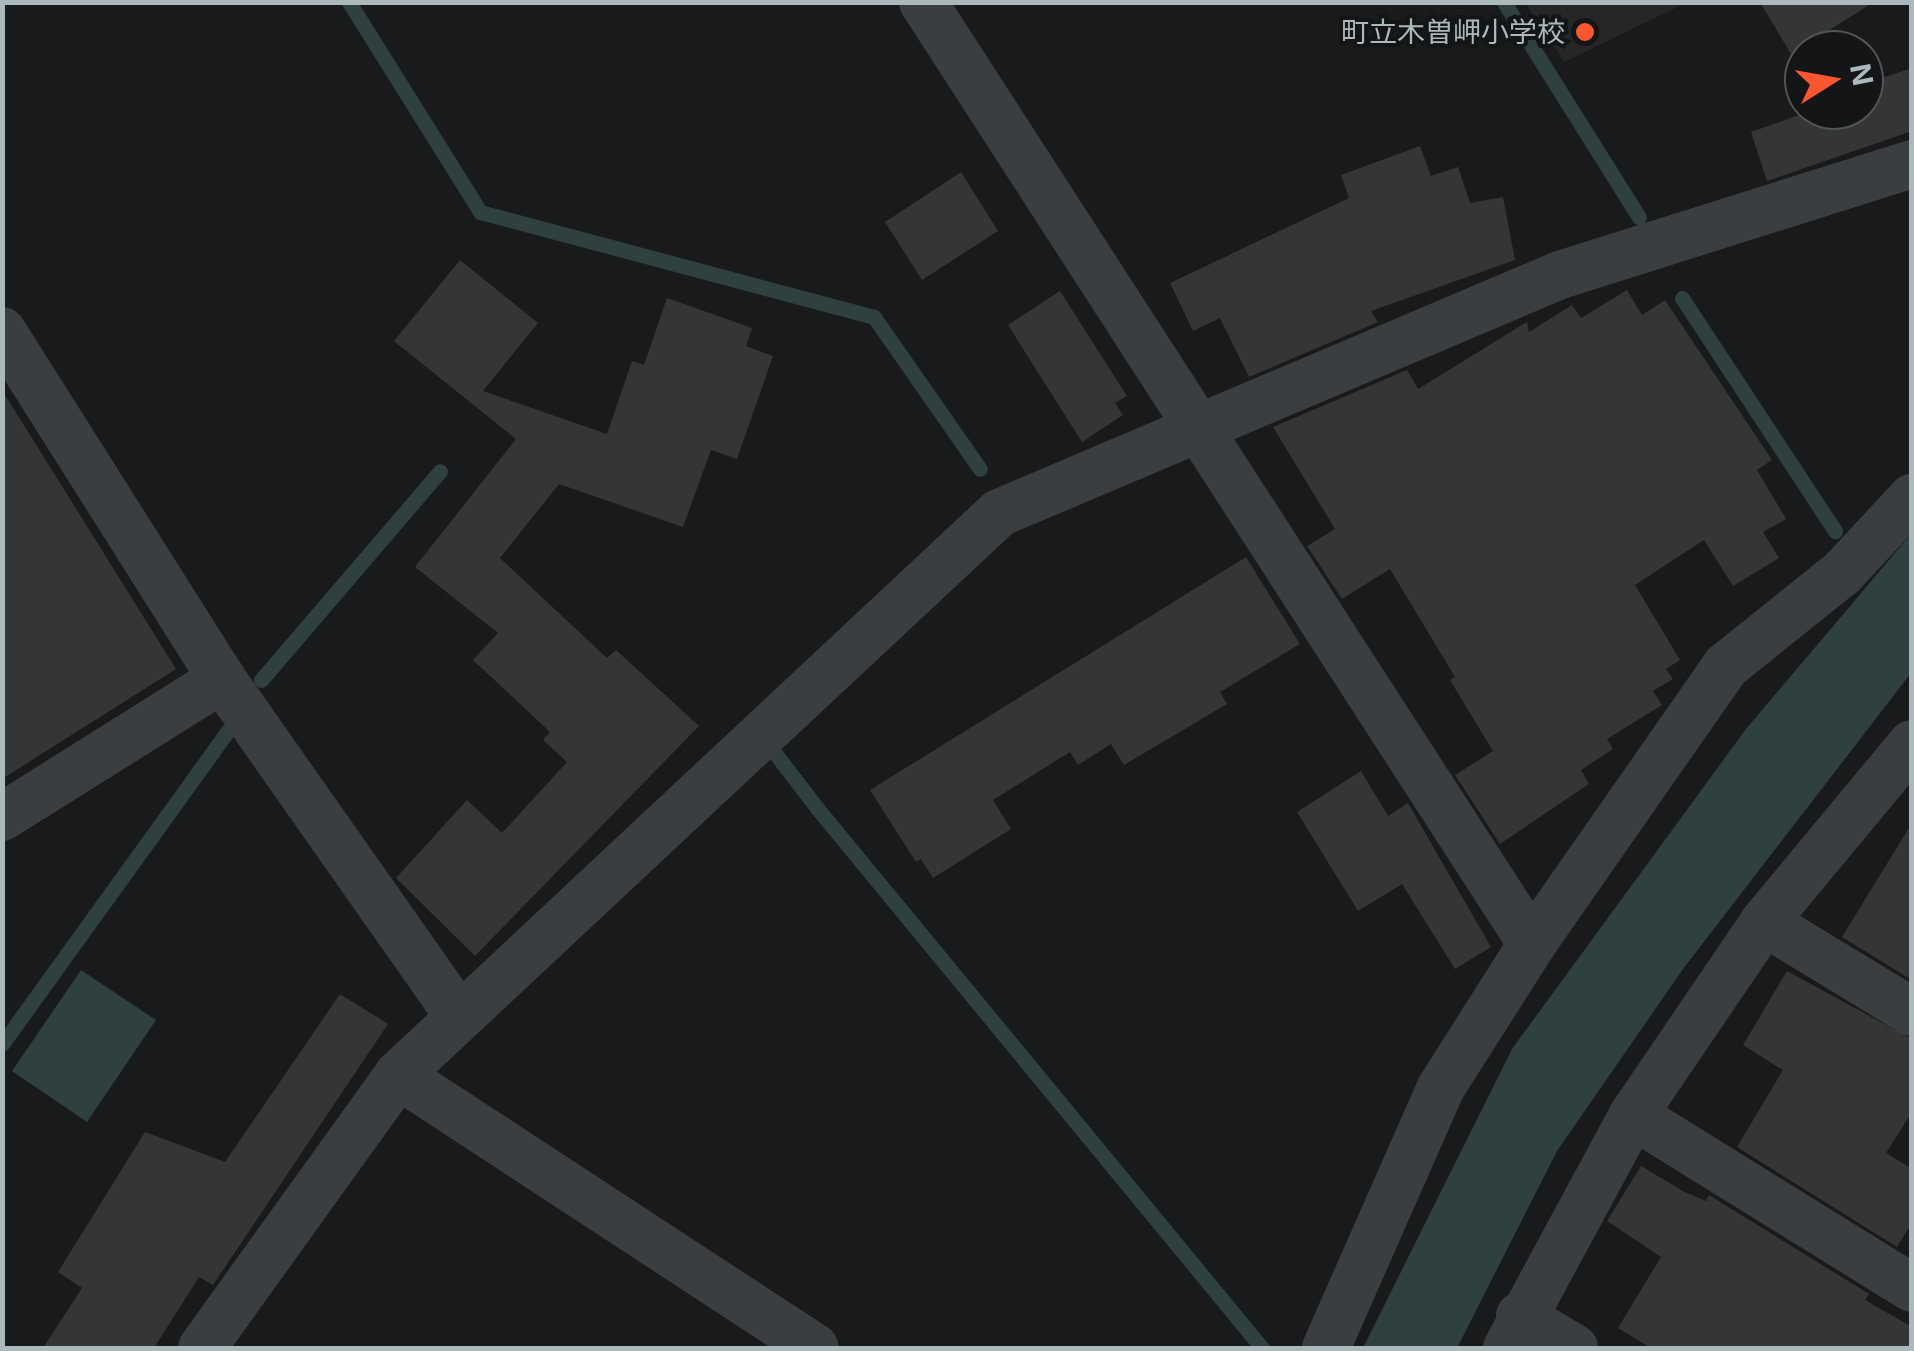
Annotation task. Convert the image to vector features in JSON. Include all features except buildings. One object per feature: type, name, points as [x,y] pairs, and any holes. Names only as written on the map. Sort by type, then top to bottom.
[{"type":"street","points":[[923,2],[1532,944]]},
{"type":"street","points":[[202,1348],[398,1075],[457,1013],[999,513],[1560,276],[1912,164]]},
{"type":"street","points":[[2,331],[222,679],[457,1013]]},
{"type":"street","points":[[1326,1348],[1440,1089],[1532,944],[1726,666],[1842,573],[1912,498]]},
{"type":"street","points":[[2,817],[222,679]]},
{"type":"street","points":[[1574,1348],[1514,1332],[1634,1115],[1764,922],[1912,744]]},
{"type":"street","points":[[1764,922],[1912,1012]]},
{"type":"street","points":[[398,1075],[816,1348]]},
{"type":"street","points":[[1634,1115],[1912,1288]]},
{"type":"shaded area","name":"町立木曽岬小学校","points":[[1525,3],[1686,3],[1564,62]]},
{"type":"shaded area","points":[[1911,534],[1911,673],[1683,969],[1557,1151],[1457,1348],[1363,1348],[1512,1049],[1746,729]]},
{"type":"shaded area","points":[[81,970],[156,1020],[87,1122],[12,1071]]},
{"type":"waterway","points":[[349,2],[480,212],[874,317],[980,469]]},
{"type":"waterway","points":[[1504,2],[1639,217]]},
{"type":"waterway","points":[[1682,298],[1835,531]]},
{"type":"waterway","points":[[261,680],[440,471]]},
{"type":"waterway","points":[[2,1044],[228,731]]},
{"type":"waterway","points":[[778,741],[771,748],[817,808],[1262,1348]]},
{"type":"place","name":"町立木曽岬小学校","points":[[1585,32]]}]
